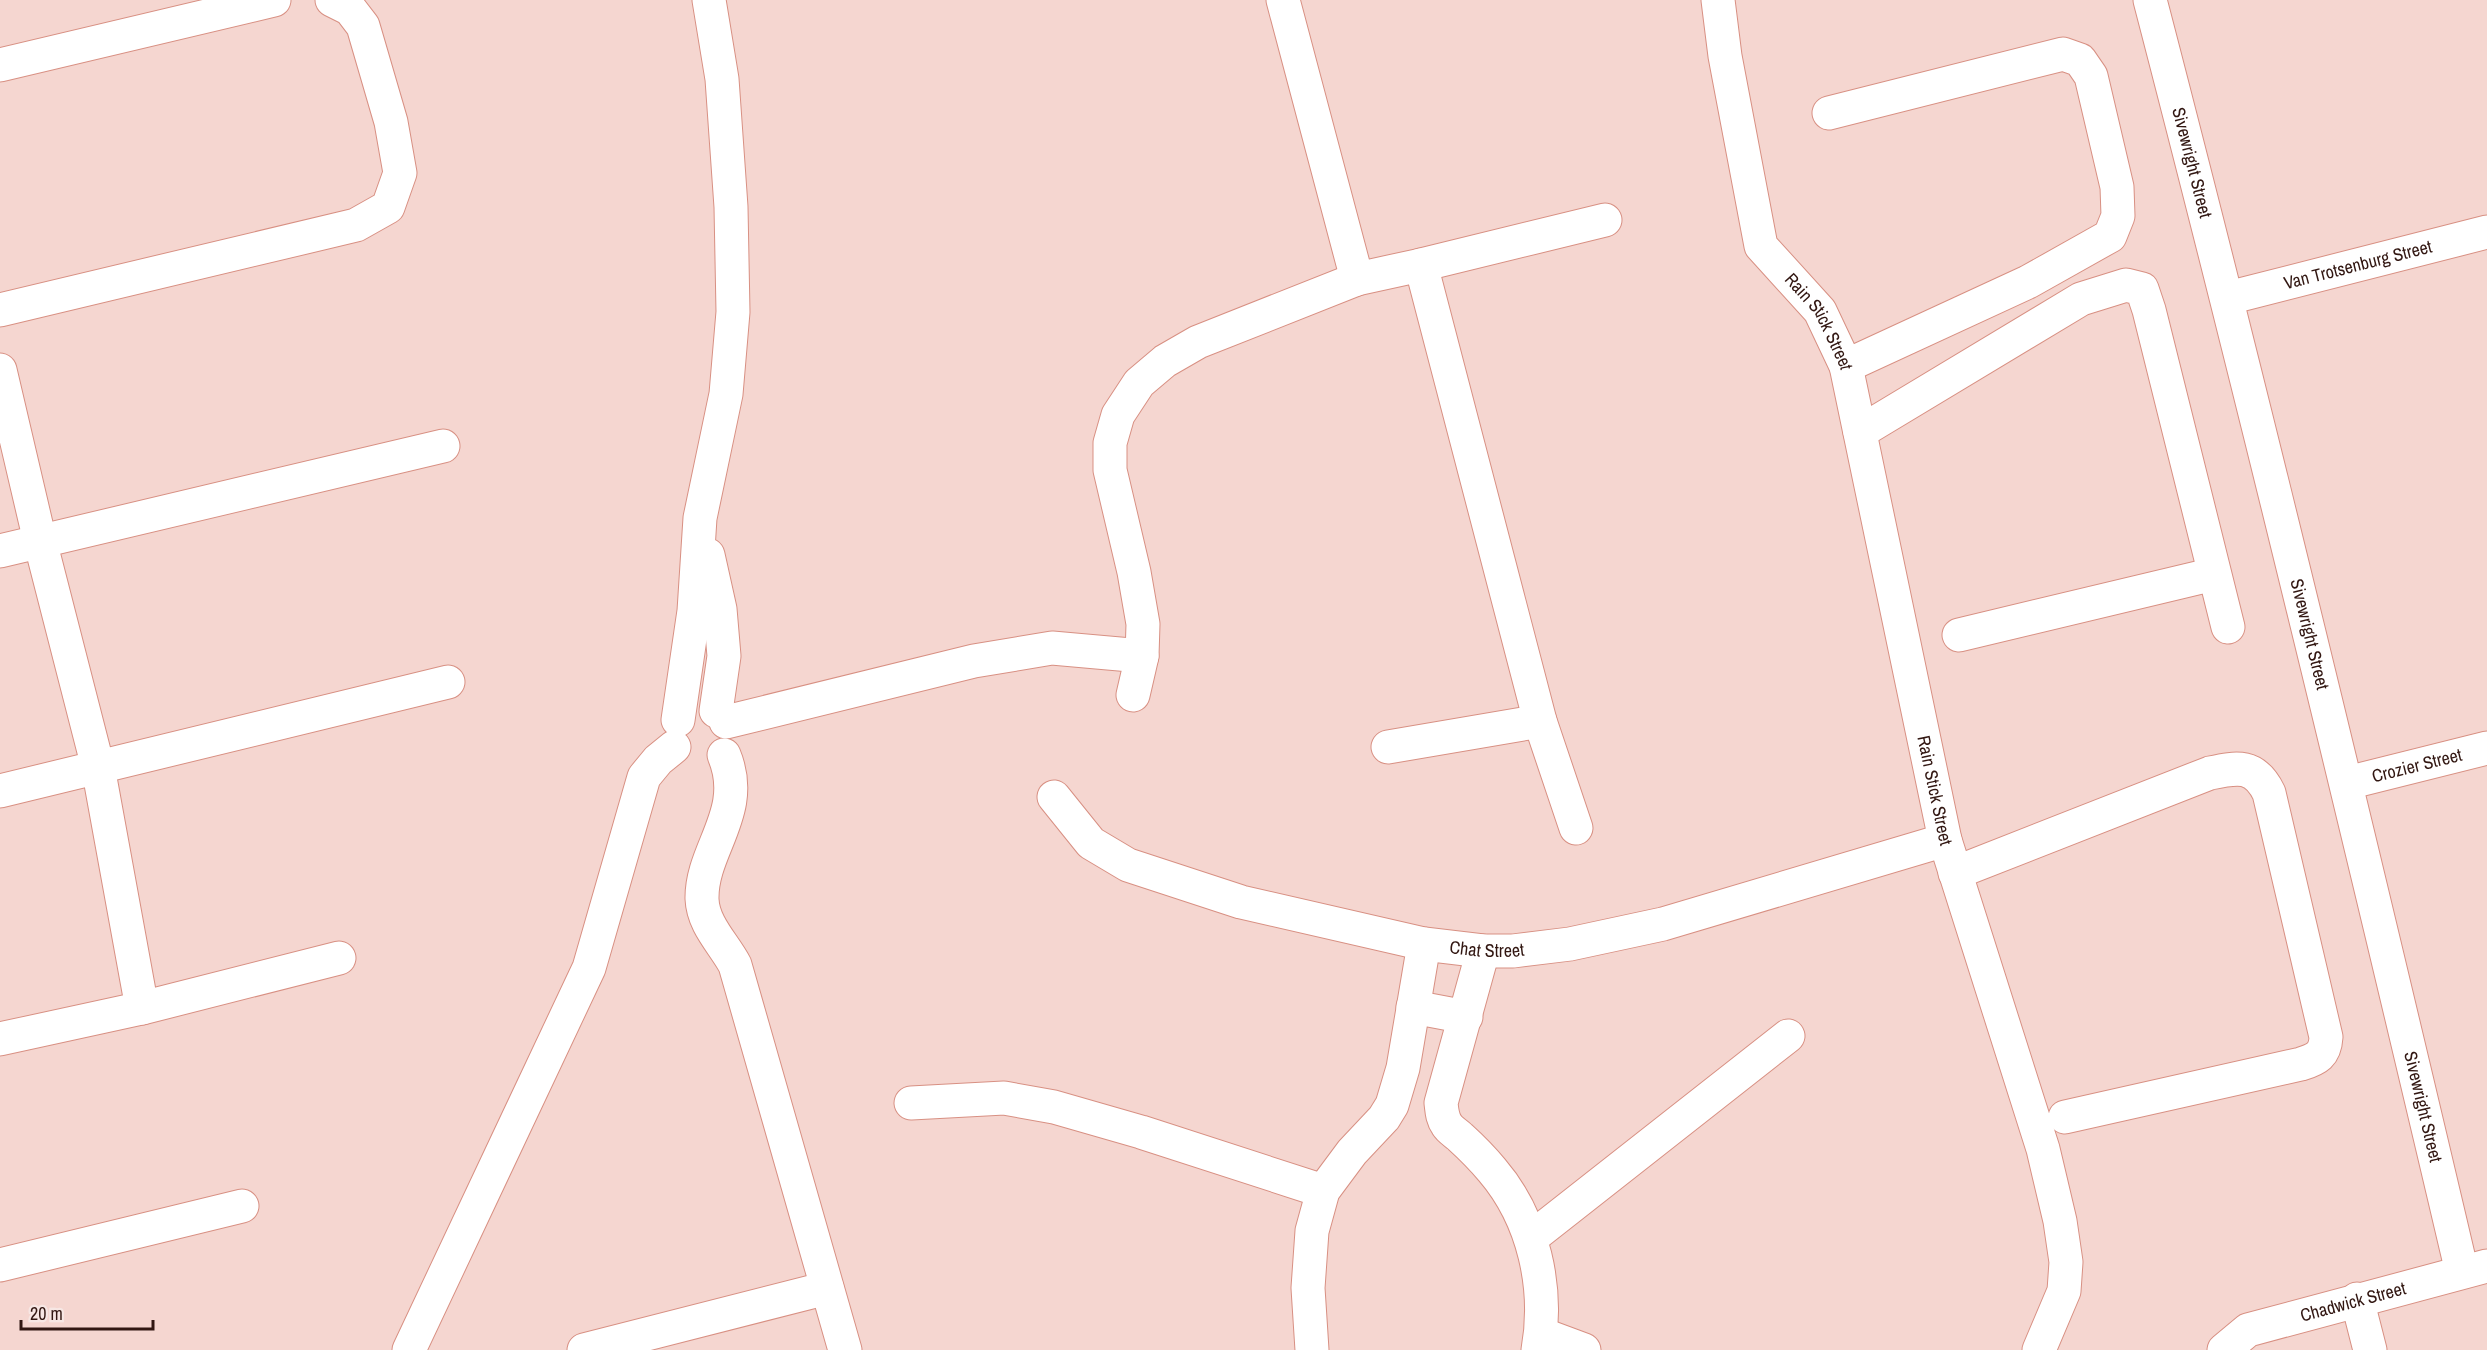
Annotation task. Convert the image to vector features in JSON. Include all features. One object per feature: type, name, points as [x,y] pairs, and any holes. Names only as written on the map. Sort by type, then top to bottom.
[{"type":"street","points":[[0,65],[274,0]]},
{"type":"street","points":[[0,310],[356,225],[388,207],[400,173],[391,122],[363,26],[350,9],[333,0]]},
{"type":"street","points":[[700,518],[721,620],[724,656],[721,717],[730,739],[724,755],[711,764],[696,765],[683,759],[676,733],[694,611],[700,518],[726,394],[733,312],[731,207],[724,102],[710,0]]},
{"type":"street","points":[[1283,0],[1357,279]]},
{"type":"street","name":"Rain Stick Street","points":[[1718,0],[1727,67],[1761,246],[1820,311],[1846,366],[1945,840],[2043,1149],[2060,1221],[2066,1263],[2064,1291],[2039,1350]]},
{"type":"street","name":"Sivewright Street","points":[[2150,0],[2228,298],[2347,783],[2474,1269]]},
{"type":"street","points":[[1829,113],[2063,54],[2080,60],[2091,76],[2117,187],[2118,216],[2110,236],[2028,282],[1846,366]]},
{"type":"street","points":[[1133,695],[1142,656],[1143,624],[1134,572],[1110,471],[1110,443],[1118,415],[1139,383],[1165,361],[1198,342],[1357,279],[1605,220]]},
{"type":"street","name":"Van Trotsenburg Street","points":[[2228,298],[2487,232]]},
{"type":"street","points":[[1421,265],[1539,721],[1576,828]]},
{"type":"street","points":[[1860,432],[2081,299],[2126,285],[2142,289],[2228,627]]},
{"type":"street","points":[[0,370],[39,541],[98,767],[141,1008]]},
{"type":"street","points":[[0,551],[443,446]]},
{"type":"street","points":[[1959,635],[2214,574]]},
{"type":"street","points":[[409,1350],[589,968],[644,777],[676,733],[688,711],[702,707],[721,717],[974,661],[1052,648],[1142,656]]},
{"type":"street","points":[[0,790],[448,682]]},
{"type":"street","points":[[1388,747],[1539,721]]},
{"type":"street","name":"Crozier Street","points":[[2347,783],[2487,748]]},
{"type":"street","points":[[724,755],[729,767],[729,808],[704,880],[702,900],[709,925],[726,947],[735,965],[845,1350]]},
{"type":"street","points":[[1955,873],[2210,773],[2233,768],[2252,771],[2262,780],[2269,793],[2323,1027],[2325,1049],[2318,1058],[2301,1065],[2065,1118]]},
{"type":"street","name":"Chat Street","points":[[1054,797],[1074,825],[1091,843],[1128,865],[1241,902],[1424,944],[1483,951],[1513,951],[1570,944],[1663,924],[1945,840]]},
{"type":"street","points":[[1312,1350],[1308,1288],[1312,1231],[1323,1191],[1352,1152],[1384,1118],[1392,1105],[1403,1068],[1424,944]]},
{"type":"street","points":[[1483,951],[1441,1103],[1442,1116],[1448,1127],[1459,1135],[1494,1171],[1514,1202],[1531,1238],[1543,1298],[1539,1342],[1584,1350]]},
{"type":"street","points":[[0,1039],[141,1008],[339,958]]},
{"type":"street","points":[[1413,1007],[1466,1017]]},
{"type":"street","points":[[1531,1238],[1788,1036]]},
{"type":"street","points":[[911,1103],[1004,1098],[1054,1107],[1141,1132],[1323,1191]]},
{"type":"street","points":[[0,1265],[242,1206]]},
{"type":"street","name":"Chadwick Street","points":[[2224,1350],[2248,1330],[2474,1269]]},
{"type":"street","points":[[584,1350],[827,1288]]},
{"type":"street","points":[[2357,1299],[2370,1350]]}]
